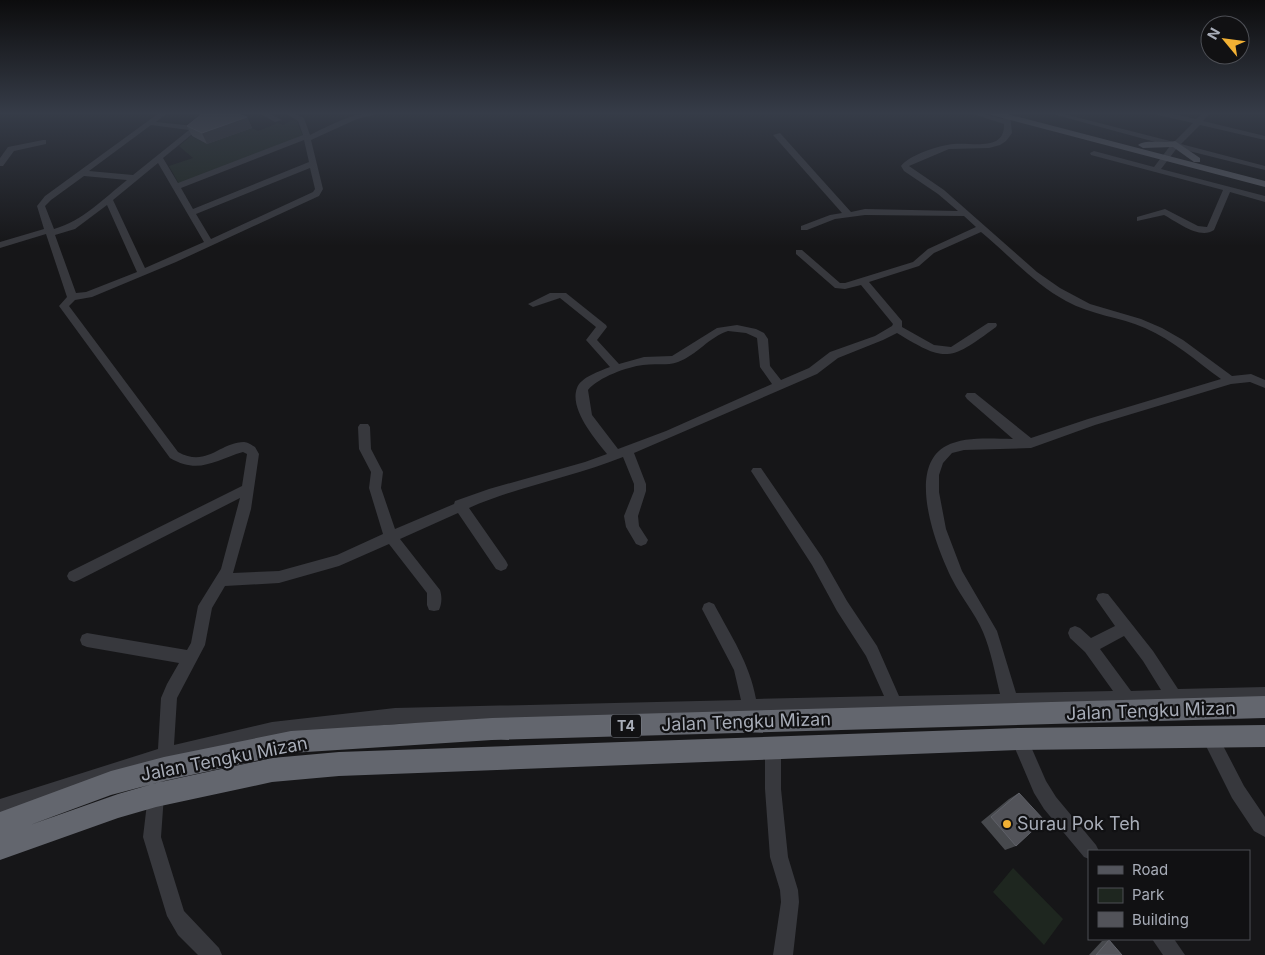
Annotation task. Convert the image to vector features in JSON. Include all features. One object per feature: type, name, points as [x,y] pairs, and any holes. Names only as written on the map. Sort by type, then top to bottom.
[{"type":"highway","name":"Jalan Tengku Mizan","points":[[0,824],[165,762],[291,742],[492,729],[1265,707]]},
{"type":"highway","name":"Jalan Tengku Mizan","points":[[0,848],[118,806],[156,795],[272,770],[339,764],[1019,739],[1265,736]]},
{"type":"main road","points":[[1155,158],[1162,161],[1185,163],[1265,184]]},
{"type":"main road","points":[[1157,158],[1162,161],[1197,160],[1265,178]]},
{"type":"main road","points":[[1194,158],[1197,160]]},
{"type":"street","points":[[72,297],[41,206],[48,198],[103,158]]},
{"type":"street","points":[[0,245],[77,224],[159,158],[209,244]]},
{"type":"street","points":[[176,187],[255,158]]},
{"type":"street","points":[[165,762],[169,698],[172,689],[198,645],[205,606],[222,580],[245,509],[253,454],[248,448],[239,448],[206,461],[183,461],[174,456],[64,306],[72,297],[88,295],[209,244],[316,194],[320,189],[313,158]]},
{"type":"street","points":[[797,158],[848,214]]},
{"type":"street","points":[[921,158],[908,162],[907,169],[941,192],[1000,242],[1031,272],[1068,298],[1089,309],[1147,325],[1170,336],[1230,380]]},
{"type":"street","points":[[1133,158],[1162,161],[1228,188],[1265,198]]},
{"type":"street","points":[[1162,161],[1165,158]]},
{"type":"street","points":[[1226,158],[1265,168]]},
{"type":"street","points":[[190,213],[314,164]]},
{"type":"street","points":[[82,173],[134,178]]},
{"type":"street","points":[[1140,218],[1165,212],[1196,229],[1210,230],[1228,188]]},
{"type":"street","points":[[108,199],[142,272]]},
{"type":"street","points":[[804,228],[848,214],[873,212],[918,214],[966,213]]},
{"type":"street","points":[[799,252],[838,286],[845,286],[916,264],[931,251],[982,228]]},
{"type":"street","points":[[864,281],[867,288],[898,322],[898,328]]},
{"type":"street","points":[[532,304],[554,295],[562,295],[600,324],[602,327],[591,340],[618,369]]},
{"type":"street","points":[[898,328],[927,346],[946,352],[958,349],[992,325]]},
{"type":"street","points":[[641,540],[633,527],[631,516],[640,491],[640,484],[621,453],[584,412],[582,389],[589,381],[642,361],[675,358],[684,355],[723,330],[734,328],[756,332],[761,335],[765,367],[779,385]]},
{"type":"street","points":[[222,580],[290,575],[339,560],[460,505],[489,494],[588,466],[670,434],[813,371],[840,352],[879,338],[898,328]]},
{"type":"street","points":[[1010,701],[990,633],[952,564],[933,509],[931,484],[934,471],[941,456],[956,446],[1041,441],[1092,422],[1230,380],[1251,378],[1265,384]]},
{"type":"street","points":[[971,396],[1026,443]]},
{"type":"street","points":[[364,427],[365,450],[377,472],[375,488],[391,537],[433,590],[435,596],[434,605]]},
{"type":"street","points":[[757,471],[817,561],[842,606],[872,651],[894,704]]},
{"type":"street","points":[[74,576],[247,489]]},
{"type":"street","points":[[460,505],[502,565]]},
{"type":"street","points":[[1103,599],[1148,656],[1174,697]]},
{"type":"street","points":[[708,609],[746,680],[750,708]]},
{"type":"street","points":[[1090,647],[1125,628]]},
{"type":"street","points":[[1075,633],[1090,647],[1127,698]]},
{"type":"street","points":[[87,640],[191,658]]},
{"type":"street","points":[[0,808],[165,762],[256,732],[395,716],[1265,695]]},
{"type":"street","points":[[1210,738],[1238,792],[1260,824],[1265,828]]},
{"type":"street","points":[[1019,739],[1040,787],[1050,803],[1089,850]]},
{"type":"street","points":[[774,748],[773,788],[779,856],[789,890],[790,902],[783,955]]},
{"type":"street","points":[[156,795],[152,837],[176,916],[185,928],[212,955]]},
{"type":"street","points":[[1163,940],[1175,955]]},
{"type":"green space","points":[[193,158],[249,158],[179,184],[169,166]]},
{"type":"green space","points":[[1013,868],[1063,919],[1044,945],[993,892]]},
{"type":"building","name":"Surau Pok Teh","points":[[1019,793],[1044,820],[1016,846],[991,817]]},
{"type":"building","points":[[1109,940],[1122,955],[1096,955]]},
{"type":"place","name":"Surau Pok Teh","points":[[1007,824]]}]
